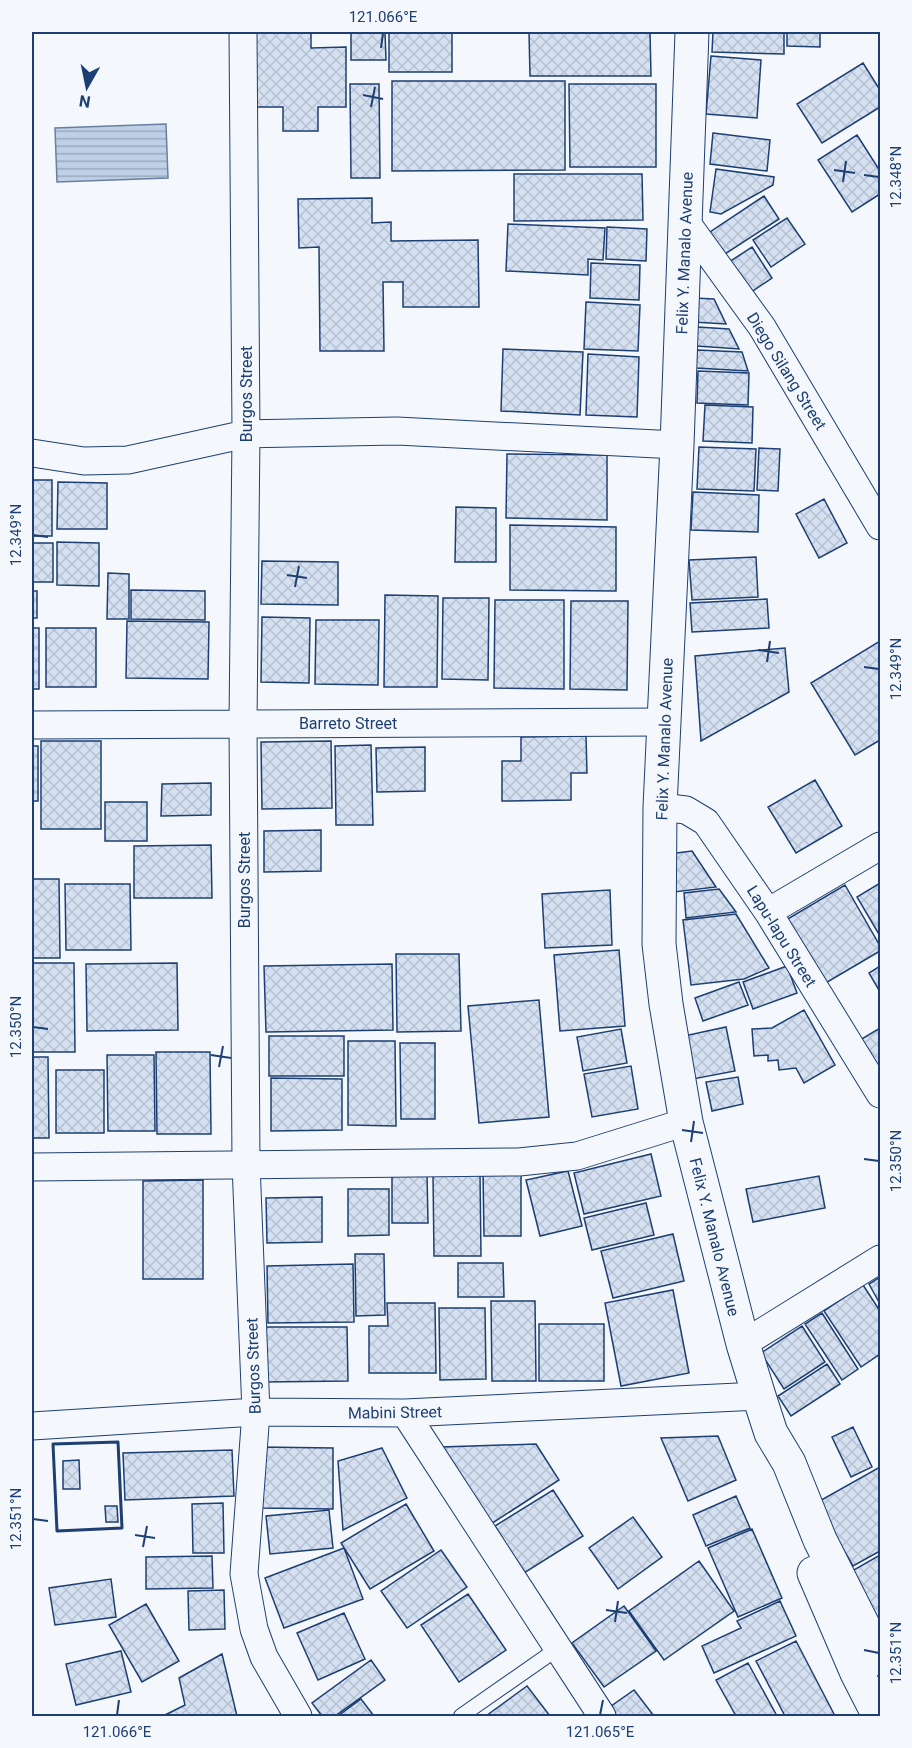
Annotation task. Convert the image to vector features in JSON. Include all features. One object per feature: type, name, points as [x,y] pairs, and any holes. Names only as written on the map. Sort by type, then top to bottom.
[{"type":"main road","name":"Felix Y. Manalo Avenue","points":[[692,32],[677,445],[660,807],[659,944],[673,1051],[686,1122],[743,1344],[759,1396],[771,1432],[789,1463],[820,1540],[880,1659]]},
{"type":"main road","name":"Felix Y. Manalo Avenue","points":[[771,1432],[772,1476],[857,1673],[879,1716]]},
{"type":"street","name":"Burgos Street","points":[[243,32],[246,434],[243,723],[246,1164],[256,1412],[244,1574],[254,1629],[264,1657],[298,1716]]},
{"type":"street","name":"Diego Silang Street","points":[[686,222],[762,327],[880,526]]},
{"type":"street","points":[[32,453],[84,461],[128,460],[246,434],[398,431],[677,445]]},
{"type":"street","name":"Barreto Street","points":[[32,725],[664,722]]},
{"type":"street","name":"Lapu-lapu Street","points":[[660,807],[686,810],[706,822],[768,912],[880,1094]]},
{"type":"street","points":[[768,912],[880,846]]},
{"type":"street","points":[[32,1167],[519,1162],[577,1156],[686,1122]]},
{"type":"street","points":[[743,1344],[880,1259]]},
{"type":"street","name":"Mabini Street","points":[[32,1426],[256,1412],[405,1413],[759,1396]]},
{"type":"street","points":[[405,1413],[602,1716]]},
{"type":"lane","points":[[461,1716],[557,1649]]},
{"type":"water","points":[[166,124],[168,178],[57,182],[55,128]]},
{"type":"building","points":[[255,32],[311,32],[311,48],[346,47],[346,107],[318,107],[318,131],[283,131],[283,107],[256,107]]},
{"type":"building","points":[[351,32],[385,32],[386,60],[351,60]]},
{"type":"building","points":[[389,32],[452,32],[452,72],[389,72]]},
{"type":"building","points":[[529,32],[650,32],[651,76],[530,76]]},
{"type":"building","points":[[713,32],[784,32],[784,54],[712,52]]},
{"type":"building","points":[[787,32],[820,32],[820,47],[787,46]]},
{"type":"building","points":[[711,56],[761,60],[757,118],[706,114]]},
{"type":"building","points":[[863,63],[880,90],[880,107],[822,143],[797,104]]},
{"type":"building","points":[[392,81],[565,81],[565,170],[392,171]]},
{"type":"building","points":[[350,84],[379,84],[380,178],[351,178]]},
{"type":"building","points":[[569,84],[656,84],[656,167],[570,167]]},
{"type":"building","points":[[713,133],[770,140],[767,171],[710,164]]},
{"type":"building","points":[[857,135],[880,171],[880,194],[852,212],[818,160]]},
{"type":"building","points":[[716,169],[774,177],[773,185],[721,214],[710,212]]},
{"type":"building","points":[[514,174],[642,174],[643,220],[514,221]]},
{"type":"building","points":[[764,196],[779,219],[725,254],[710,232]]},
{"type":"building","points":[[372,198],[372,223],[391,222],[391,241],[478,240],[479,307],[403,307],[403,282],[383,282],[384,351],[320,351],[319,247],[299,248],[298,199]]},
{"type":"building","points":[[787,218],[805,244],[771,267],[753,240]]},
{"type":"building","points":[[508,224],[605,228],[603,260],[588,259],[588,275],[506,271]]},
{"type":"building","points":[[607,227],[647,229],[646,261],[606,259]]},
{"type":"building","points":[[752,247],[772,278],[747,295],[726,264]]},
{"type":"building","points":[[591,263],[640,265],[639,300],[590,298]]},
{"type":"building","points":[[694,298],[714,299],[726,324],[693,322]]},
{"type":"building","points":[[586,302],[640,305],[638,351],[584,349]]},
{"type":"building","points":[[697,327],[729,329],[739,349],[697,346]]},
{"type":"building","points":[[503,349],[583,352],[580,415],[501,411]]},
{"type":"building","points":[[697,350],[742,352],[748,371],[696,368]]},
{"type":"building","points":[[588,354],[639,357],[637,417],[586,415]]},
{"type":"building","points":[[698,371],[749,373],[748,405],[697,403]]},
{"type":"building","points":[[705,405],[753,407],[752,443],[703,441]]},
{"type":"building","points":[[699,447],[756,449],[754,491],[697,489]]},
{"type":"building","points":[[759,448],[780,449],[778,491],[757,490]]},
{"type":"building","points":[[507,454],[607,455],[607,520],[506,518]]},
{"type":"building","points":[[32,480],[52,480],[52,536],[32,536]]},
{"type":"building","points":[[58,482],[107,483],[107,529],[57,529]]},
{"type":"building","points":[[693,492],[759,495],[758,532],[691,530]]},
{"type":"building","points":[[824,499],[847,543],[819,558],[796,514]]},
{"type":"building","points":[[456,507],[496,508],[496,562],[455,562]]},
{"type":"building","points":[[510,525],[616,527],[616,591],[510,590]]},
{"type":"building","points":[[57,542],[99,543],[99,586],[57,585]]},
{"type":"building","points":[[32,543],[53,543],[53,582],[32,582]]},
{"type":"building","points":[[756,557],[758,597],[692,600],[689,560]]},
{"type":"building","points":[[262,561],[338,562],[338,605],[261,604]]},
{"type":"building","points":[[108,573],[129,574],[129,619],[107,619]]},
{"type":"building","points":[[131,590],[205,591],[205,620],[131,619]]},
{"type":"building","points":[[32,591],[37,591],[37,618],[32,618]]},
{"type":"building","points":[[385,595],[438,596],[437,687],[384,687]]},
{"type":"building","points":[[443,598],[489,598],[488,680],[442,679]]},
{"type":"building","points":[[767,599],[769,628],[692,632],[690,603]]},
{"type":"building","points":[[495,600],[564,600],[564,689],[494,688]]},
{"type":"building","points":[[571,601],[628,601],[627,690],[570,689]]},
{"type":"building","points":[[262,617],[310,618],[309,683],[261,682]]},
{"type":"building","points":[[316,620],[379,620],[378,685],[315,684]]},
{"type":"building","points":[[127,621],[209,622],[208,679],[126,678]]},
{"type":"building","points":[[32,628],[39,628],[39,689],[32,689]]},
{"type":"building","points":[[46,628],[96,628],[96,687],[46,687]]},
{"type":"building","points":[[880,641],[880,740],[855,755],[811,683]]},
{"type":"building","points":[[785,648],[789,692],[701,741],[695,656]]},
{"type":"building","points":[[586,736],[587,773],[571,773],[571,800],[502,801],[502,761],[521,761],[521,737]]},
{"type":"building","points":[[41,741],[101,741],[101,829],[41,829]]},
{"type":"building","points":[[331,741],[332,808],[262,809],[261,742]]},
{"type":"building","points":[[371,745],[373,825],[336,825],[335,746]]},
{"type":"building","points":[[32,746],[38,746],[38,801],[32,801]]},
{"type":"building","points":[[425,747],[425,791],[377,792],[376,748]]},
{"type":"building","points":[[815,780],[842,826],[796,853],[768,807]]},
{"type":"building","points":[[211,783],[211,815],[161,816],[162,784]]},
{"type":"building","points":[[105,802],[147,802],[147,841],[105,841]]},
{"type":"building","points":[[321,830],[321,871],[264,872],[264,831]]},
{"type":"building","points":[[211,845],[212,898],[134,898],[134,846]]},
{"type":"building","points":[[692,851],[716,887],[674,892],[669,854]]},
{"type":"building","points":[[32,879],[59,879],[60,958],[32,958]]},
{"type":"building","points":[[880,883],[880,936],[857,897]]},
{"type":"building","points":[[65,884],[130,884],[131,950],[66,950]]},
{"type":"building","points":[[845,885],[880,946],[880,951],[824,984],[786,920]]},
{"type":"building","points":[[719,889],[736,912],[686,918],[684,893]]},
{"type":"building","points":[[610,890],[612,945],[545,948],[542,894]]},
{"type":"building","points":[[736,914],[769,968],[744,979],[691,985],[683,920]]},
{"type":"building","points":[[619,950],[625,1026],[560,1031],[554,955]]},
{"type":"building","points":[[396,954],[459,954],[461,1031],[397,1032]]},
{"type":"building","points":[[32,963],[74,963],[75,1052],[32,1052]]},
{"type":"building","points":[[177,963],[178,1030],[87,1031],[86,964]]},
{"type":"building","points":[[392,964],[393,1030],[266,1032],[264,966]]},
{"type":"building","points":[[787,966],[797,993],[753,1009],[743,982]]},
{"type":"building","points":[[880,966],[880,992],[869,973]]},
{"type":"building","points":[[739,982],[748,1005],[703,1021],[695,998]]},
{"type":"building","points":[[539,1000],[549,1117],[479,1123],[468,1006]]},
{"type":"building","points":[[804,1010],[835,1065],[804,1083],[796,1068],[779,1070],[778,1060],[768,1061],[768,1055],[754,1056],[752,1029],[772,1028]]},
{"type":"building","points":[[726,1027],[735,1071],[693,1079],[684,1036]]},
{"type":"building","points":[[880,1028],[880,1064],[877,1067],[860,1040]]},
{"type":"building","points":[[621,1029],[627,1063],[583,1071],[577,1037]]},
{"type":"building","points":[[269,1036],[344,1036],[344,1076],[269,1076]]},
{"type":"building","points":[[348,1041],[395,1041],[396,1126],[348,1125]]},
{"type":"building","points":[[400,1043],[435,1043],[435,1119],[401,1119]]},
{"type":"building","points":[[156,1052],[210,1052],[211,1134],[157,1134]]},
{"type":"building","points":[[107,1055],[154,1055],[155,1131],[108,1131]]},
{"type":"building","points":[[32,1057],[48,1057],[49,1138],[32,1138]]},
{"type":"building","points":[[631,1066],[638,1109],[592,1117],[584,1074]]},
{"type":"building","points":[[56,1070],[104,1070],[104,1133],[56,1133]]},
{"type":"building","points":[[738,1077],[743,1104],[712,1111],[706,1082]]},
{"type":"building","points":[[271,1078],[342,1079],[342,1130],[271,1131]]},
{"type":"building","points":[[651,1154],[661,1196],[584,1214],[574,1173]]},
{"type":"building","points":[[568,1171],[582,1226],[540,1236],[526,1180]]},
{"type":"building","points":[[483,1172],[521,1172],[521,1236],[484,1236]]},
{"type":"building","points":[[427,1174],[428,1223],[392,1223],[392,1175]]},
{"type":"building","points":[[480,1174],[481,1256],[434,1256],[433,1175]]},
{"type":"building","points":[[819,1176],[825,1208],[753,1222],[746,1189]]},
{"type":"building","points":[[203,1180],[203,1279],[143,1279],[143,1181]]},
{"type":"building","points":[[348,1189],[389,1189],[389,1235],[348,1236]]},
{"type":"building","points":[[322,1197],[322,1242],[267,1243],[266,1198]]},
{"type":"building","points":[[646,1203],[654,1235],[592,1250],[584,1218]]},
{"type":"building","points":[[673,1234],[684,1281],[613,1298],[601,1251]]},
{"type":"building","points":[[355,1254],[384,1254],[385,1315],[356,1316]]},
{"type":"building","points":[[458,1263],[503,1263],[504,1297],[458,1297]]},
{"type":"building","points":[[353,1264],[354,1322],[268,1323],[267,1266]]},
{"type":"building","points":[[880,1277],[880,1304],[869,1284]]},
{"type":"building","points":[[863,1285],[880,1311],[880,1354],[861,1367],[824,1311]]},
{"type":"building","points":[[673,1290],[689,1373],[621,1386],[605,1303]]},
{"type":"building","points":[[491,1301],[535,1301],[536,1381],[492,1381]]},
{"type":"building","points":[[387,1303],[435,1303],[436,1373],[369,1373],[369,1326],[388,1326]]},
{"type":"building","points":[[439,1308],[485,1308],[486,1379],[440,1380]]},
{"type":"building","points":[[822,1313],[858,1369],[842,1380],[805,1324]]},
{"type":"building","points":[[539,1324],[604,1324],[604,1381],[539,1381]]},
{"type":"building","points":[[802,1326],[825,1362],[784,1389],[761,1353]]},
{"type":"building","points":[[262,1327],[347,1327],[348,1381],[263,1382]]},
{"type":"building","points":[[827,1364],[840,1384],[791,1416],[778,1396]]},
{"type":"building","points":[[853,1427],[872,1467],[851,1477],[832,1437]]},
{"type":"building","points":[[718,1436],[736,1480],[688,1501],[661,1438]]},
{"type":"building","points":[[536,1444],[559,1480],[491,1524],[442,1447]]},
{"type":"building","points":[[260,1447],[333,1448],[333,1509],[259,1508]]},
{"type":"building","points":[[382,1448],[407,1498],[343,1530],[338,1461]]},
{"type":"building","points":[[232,1450],[234,1496],[125,1500],[123,1453]]},
{"type":"building","points":[[79,1460],[80,1489],[63,1489],[63,1461]]},
{"type":"building","points":[[880,1467],[880,1551],[853,1566],[816,1503]]},
{"type":"building","points":[[553,1490],[583,1536],[524,1573],[495,1526]]},
{"type":"building","points":[[736,1496],[750,1528],[706,1546],[693,1515]]},
{"type":"building","points":[[223,1503],[224,1553],[193,1553],[192,1504]]},
{"type":"building","points":[[406,1504],[434,1551],[370,1589],[341,1543]]},
{"type":"building","points":[[105,1506],[117,1506],[118,1522],[106,1522]]},
{"type":"building","points":[[329,1510],[333,1548],[270,1554],[266,1516]]},
{"type":"building","points":[[633,1517],[662,1557],[618,1589],[589,1548]]},
{"type":"building","points":[[752,1529],[782,1598],[738,1617],[708,1548]]},
{"type":"building","points":[[344,1548],[363,1599],[284,1628],[265,1578]]},
{"type":"building","points":[[441,1550],[467,1587],[407,1628],[381,1591]]},
{"type":"building","points":[[880,1555],[880,1631],[852,1571]]},
{"type":"building","points":[[212,1556],[213,1588],[146,1589],[146,1557]]},
{"type":"building","points":[[699,1561],[734,1611],[664,1660],[629,1611]]},
{"type":"building","points":[[111,1579],[116,1617],[55,1625],[49,1588]]},
{"type":"building","points":[[224,1590],[225,1629],[189,1630],[188,1591]]},
{"type":"building","points":[[468,1594],[506,1650],[459,1682],[421,1625]]},
{"type":"building","points":[[780,1601],[796,1636],[714,1673],[702,1646],[741,1628],[737,1621]]},
{"type":"building","points":[[146,1604],[179,1661],[142,1682],[109,1625]]},
{"type":"building","points":[[624,1606],[656,1651],[604,1687],[572,1643]]},
{"type":"building","points":[[344,1613],[365,1659],[318,1680],[297,1633]]},
{"type":"building","points":[[796,1641],[835,1716],[785,1716],[756,1661]]},
{"type":"building","points":[[121,1651],[131,1692],[76,1705],[66,1664]]},
{"type":"building","points":[[222,1654],[237,1716],[163,1716],[185,1705],[179,1678]]},
{"type":"building","points":[[371,1660],[385,1680],[335,1716],[322,1716],[312,1703]]},
{"type":"building","points":[[748,1663],[777,1716],[736,1716],[716,1680]]},
{"type":"building","points":[[527,1686],[550,1716],[486,1716]]},
{"type":"building","points":[[634,1690],[654,1716],[612,1716],[607,1709]]},
{"type":"building","points":[[361,1699],[374,1716],[338,1716]]},
{"type":"wall","points":[[118,1442],[122,1528],[57,1531],[53,1444],[118,1442]]}]
